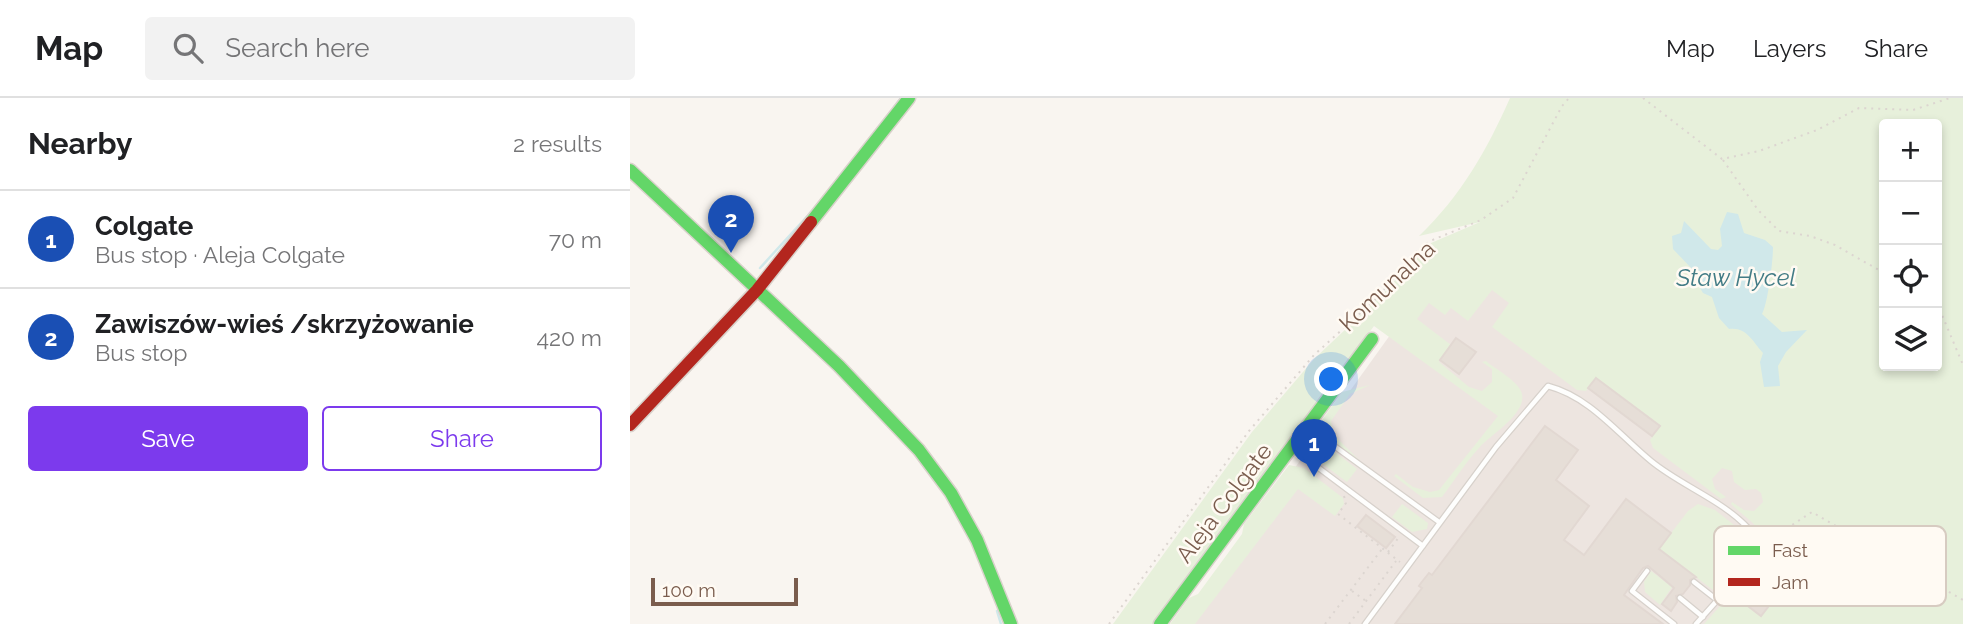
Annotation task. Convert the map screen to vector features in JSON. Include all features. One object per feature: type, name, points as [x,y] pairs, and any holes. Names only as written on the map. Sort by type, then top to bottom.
[{"type":"street","points":[[630,425],[757,290],[909,98]]},
{"type":"street","points":[[630,170],[839,366],[919,450],[951,493],[977,540],[1011,624]]},
{"type":"street","name":"Aleja Colgate","points":[[1160,624],[1372,339]]},
{"type":"lane","points":[[1365,624],[1532,401],[1548,386],[1570,394],[1596,412],[1651,461],[1746,526]]},
{"type":"lane","points":[[1307,427],[1439,522]]},
{"type":"lane","points":[[1291,447],[1423,546]]},
{"type":"lane","points":[[1647,570],[1632,591],[1674,624]]},
{"type":"lane","points":[[1694,582],[1714,598]]},
{"type":"lane","points":[[1680,598],[1703,617]]},
{"type":"lane","points":[[1696,624],[1714,604]]},
{"type":"path","name":"Komunalna","points":[[1109,624],[1249,431],[1314,355],[1376,299],[1430,241],[1481,220],[1513,198],[1569,98]]},
{"type":"path","points":[[1643,98],[1721,159],[1758,210],[1779,231],[1810,236],[1835,245],[1879,270]]},
{"type":"path","points":[[1721,159],[1770,147],[1816,130],[1859,108],[1913,110],[1950,98]]},
{"type":"path","points":[[1939,308],[1963,365]]},
{"type":"path","points":[[1343,495],[1346,503],[1338,514],[1407,568]]},
{"type":"path","points":[[1791,526],[1812,512],[1836,526]]},
{"type":"path","points":[[1388,553],[1403,531]]},
{"type":"path","points":[[1325,624],[1382,549]]},
{"type":"path","points":[[1349,624],[1397,560]]},
{"type":"path","points":[[1351,590],[1366,601]]},
{"type":"path","points":[[1946,590],[1963,600]]},
{"type":"shaded area","points":[[1451,250],[1861,526],[1714,526],[1714,606],[1946,606],[1946,584],[1963,595],[1963,624],[1183,624]]},
{"type":"green space","points":[[1510,98],[1963,98],[1963,624],[1704,624],[1720,606],[1946,606],[1946,526],[1755,526],[1731,504],[1732,502],[1744,510],[1754,511],[1763,502],[1761,493],[1756,489],[1745,490],[1734,482],[1732,471],[1722,468],[1712,479],[1715,489],[1726,497],[1721,499],[1653,448],[1650,440],[1660,425],[1596,378],[1586,391],[1577,390],[1492,327],[1509,303],[1492,290],[1468,321],[1451,308],[1445,315],[1429,303],[1417,319],[1451,345],[1439,362],[1469,387],[1482,391],[1492,382],[1492,369],[1482,362],[1486,361],[1512,380],[1522,394],[1522,402],[1513,417],[1474,454],[1442,497],[1423,498],[1394,476],[1396,474],[1413,487],[1430,492],[1439,490],[1498,416],[1374,326],[1153,624],[1113,624],[1252,432],[1314,359],[1382,295],[1421,251],[1431,243],[1480,222],[1419,236],[1448,205],[1472,172]]},
{"type":"green space","points":[[1370,385],[1350,394],[1331,421],[1333,434],[1359,460],[1327,437],[1322,420],[1342,392]]},
{"type":"green space","points":[[1323,443],[1357,469],[1347,482],[1312,456]]},
{"type":"green space","points":[[1289,465],[1304,468],[1343,498],[1344,504],[1335,516],[1298,489],[1195,624],[1170,624],[1189,598],[1198,594],[1242,534],[1244,524]]},
{"type":"green space","points":[[1402,504],[1428,523],[1427,529],[1412,532],[1392,517]]},
{"type":"green space","points":[[1698,504],[1715,510],[1735,526],[1714,526],[1714,591],[1659,549],[1688,511]]},
{"type":"green space","points":[[1651,571],[1672,587],[1660,605],[1645,592],[1644,582]]},
{"type":"water","name":"Staw Hycel","points":[[1727,212],[1738,214],[1744,233],[1765,240],[1773,247],[1768,292],[1762,314],[1782,332],[1807,330],[1786,352],[1778,366],[1780,386],[1764,387],[1760,362],[1763,353],[1745,333],[1729,329],[1719,318],[1712,297],[1703,293],[1695,280],[1688,281],[1693,270],[1673,249],[1672,236],[1681,233],[1684,221],[1711,249],[1718,250],[1722,246],[1720,229]]},
{"type":"building","points":[[1456,338],[1476,352],[1459,374],[1440,360]]},
{"type":"building","points":[[1596,378],[1660,426],[1652,436],[1588,388]]},
{"type":"building","points":[[1545,426],[1578,450],[1556,480],[1589,506],[1564,540],[1584,555],[1626,499],[1671,533],[1659,549],[1696,577],[1690,580],[1690,585],[1683,594],[1676,596],[1677,602],[1671,611],[1662,604],[1674,588],[1648,566],[1643,568],[1624,595],[1663,624],[1395,624],[1422,588],[1419,586],[1421,583],[1429,573],[1432,575]]},
{"type":"building","points":[[1366,515],[1395,537],[1386,548],[1357,526]]},
{"type":"building","points":[[1748,606],[1769,606],[1761,616]]},
{"type":"waterway","points":[[894,107],[901,98]]},
{"type":"waterway","points":[[760,268],[812,211]]},
{"type":"waterway","points":[[997,611],[1001,624]]},
{"type":"traffic: fast","points":[[811,222],[909,98]]},
{"type":"traffic: fast","points":[[630,170],[839,366],[919,450],[951,493],[977,540],[1011,624]]},
{"type":"traffic: fast","points":[[1160,624],[1372,339]]},
{"type":"traffic: jam","points":[[630,425],[757,290],[811,222]]},
{"type":"place","name":"Zawiszów-wieś /skrzyżowanie","points":[[731,253]]},
{"type":"place","name":"Colgate","points":[[1314,477]]}]
